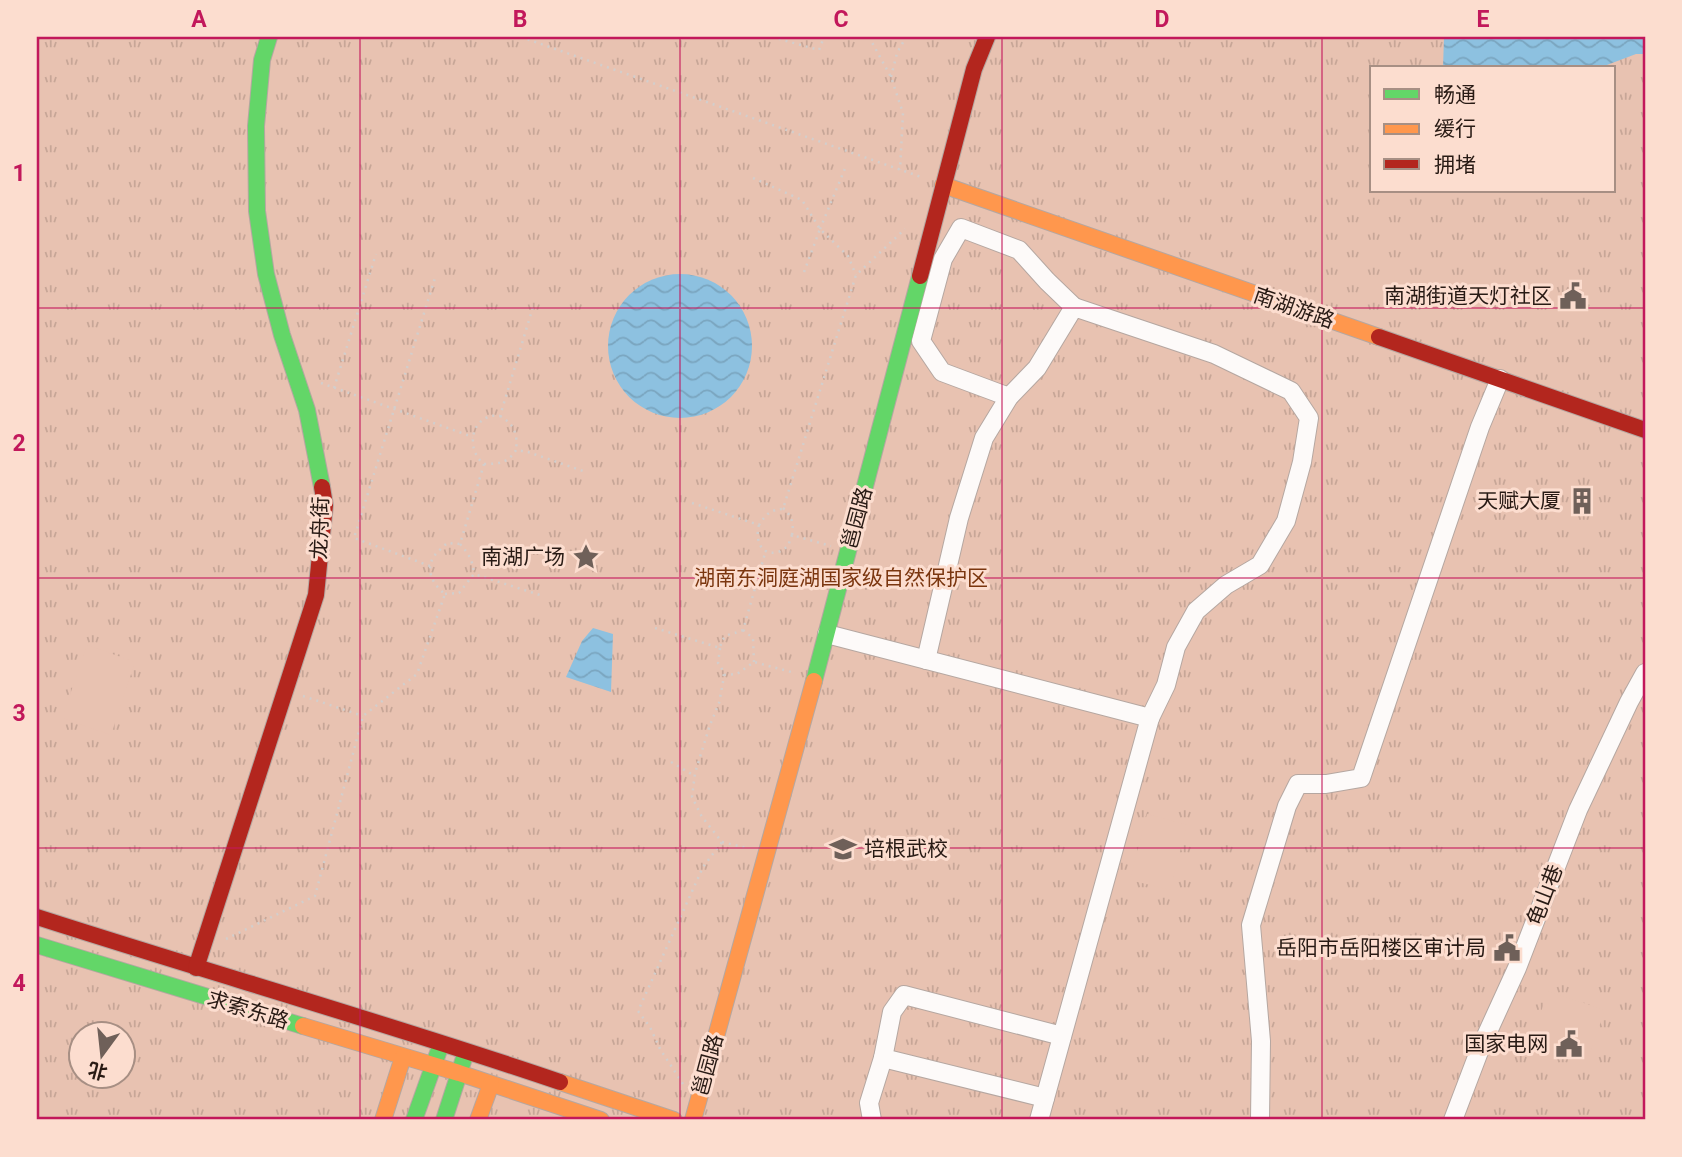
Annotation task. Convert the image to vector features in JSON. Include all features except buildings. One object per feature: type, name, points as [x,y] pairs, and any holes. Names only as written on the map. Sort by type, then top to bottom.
[{"type":"street","name":"龙舟街","points":[[196,968],[316,595],[325,505],[307,410],[282,335],[266,274],[257,211],[256,126],[262,60],[268,37]]},
{"type":"street","name":"邕园路","points":[[693,1120],[827,634],[974,69],[987,37]]},
{"type":"street","name":"南湖游路","points":[[943,185],[1645,430]]},
{"type":"street","points":[[1009,397],[942,372],[921,341],[943,259],[961,228],[1019,250],[1074,307],[1213,354],[1291,391],[1310,418],[1302,462],[1286,521],[1260,565],[1226,585],[1196,611],[1176,647],[1166,685],[1150,718],[1039,1120]]},
{"type":"street","points":[[926,660],[959,518],[984,438],[1009,397],[1037,368],[1074,307]]},
{"type":"street","points":[[1260,1120],[1261,1041],[1251,925],[1287,806],[1298,784],[1326,784],[1361,778],[1475,440],[1500,379]]},
{"type":"street","points":[[827,634],[1150,718]]},
{"type":"street","name":"龟山巷","points":[[1453,1120],[1480,1049],[1517,968],[1578,810],[1645,673]]},
{"type":"street","name":"求索东路","points":[[37,917],[442,1042],[674,1120]]},
{"type":"street","name":"求索东路","points":[[37,944],[460,1073],[601,1120]]},
{"type":"street","points":[[872,1120],[869,1103],[883,1058],[892,1012],[904,995],[1062,1036]]},
{"type":"street","points":[[414,1120],[442,1042]]},
{"type":"street","points":[[444,1120],[467,1051]]},
{"type":"street","points":[[383,1120],[403,1057]]},
{"type":"street","points":[[883,1058],[1045,1098]]},
{"type":"street","points":[[478,1120],[491,1084]]},
{"type":"path","points":[[520,37],[943,185]]},
{"type":"path","points":[[772,37],[819,50],[824,37]]},
{"type":"path","points":[[869,37],[891,77],[903,113],[900,170]]},
{"type":"path","points":[[891,77],[897,53],[906,37]]},
{"type":"path","points":[[804,272],[846,166]]},
{"type":"path","points":[[753,178],[802,200],[820,229],[848,256],[856,275]]},
{"type":"path","points":[[783,508],[856,275],[905,229]]},
{"type":"path","points":[[334,388],[376,254]]},
{"type":"path","points":[[430,566],[354,538],[435,278]]},
{"type":"path","points":[[500,416],[533,307]]},
{"type":"path","points":[[321,384],[473,437]]},
{"type":"path","points":[[500,416],[506,419],[517,437],[516,450],[511,458],[500,464],[484,464],[478,460],[474,451],[473,437],[478,425],[488,417],[500,416]]},
{"type":"path","points":[[516,450],[583,471]]},
{"type":"path","points":[[460,544],[484,464]]},
{"type":"path","points":[[692,503],[759,525]]},
{"type":"path","points":[[783,508],[790,514],[793,525],[789,546],[778,552],[766,551],[758,541],[759,525],[772,510],[783,508]]},
{"type":"path","points":[[792,535],[848,551]]},
{"type":"path","points":[[447,543],[460,544],[470,555],[474,564],[474,575],[459,593],[445,594],[431,580],[430,566],[433,557],[447,543]]},
{"type":"path","points":[[743,631],[766,551]]},
{"type":"path","points":[[474,575],[540,595]]},
{"type":"path","points":[[227,939],[315,896],[363,716],[417,674],[445,594]]},
{"type":"path","points":[[655,628],[720,649]]},
{"type":"path","points":[[754,662],[753,638],[743,631],[728,634],[723,638],[718,663],[724,672],[719,703],[695,776],[692,797],[702,817],[722,842],[766,854]]},
{"type":"path","points":[[724,675],[737,674],[754,662]]},
{"type":"path","points":[[754,662],[814,679]]},
{"type":"path","points":[[285,690],[363,716]]},
{"type":"path","points":[[671,762],[695,776]]},
{"type":"path","points":[[682,1084],[638,1011],[703,867],[722,842]]},
{"type":"green space","name":"湖南东洞庭湖国家级自然保护区","points":[[37,37],[1645,37],[1645,1120],[37,1120]]},
{"type":"green space","points":[[87,645],[135,662],[111,735],[62,718]]},
{"type":"green space","points":[[1147,814],[1187,825],[1170,890],[1130,880]]},
{"type":"green space","points":[[1548,991],[1605,1010],[1589,1056],[1533,1036]]},
{"type":"water","points":[[1444,37],[1645,37],[1645,54],[1636,54],[1604,66],[1443,66]]},
{"type":"water","points":[[680,274],[707,280],[731,295],[746,319],[752,346],[746,373],[731,397],[707,412],[680,418],[653,412],[629,397],[614,373],[608,346],[614,319],[629,295],[653,280]]},
{"type":"water","points":[[593,628],[613,634],[611,692],[566,677],[582,641]]},
{"type":"traffic: fast","points":[[269,37],[262,60],[256,126],[257,211],[266,274],[282,335],[307,410],[322,487]]},
{"type":"traffic: fast","points":[[814,681],[920,276]]},
{"type":"traffic: fast","points":[[37,945],[303,1026]]},
{"type":"traffic: fast","points":[[414,1120],[439,1050]]},
{"type":"traffic: fast","points":[[444,1120],[465,1055]]},
{"type":"traffic: slow","points":[[943,185],[1379,337]]},
{"type":"traffic: slow","points":[[693,1120],[814,681]]},
{"type":"traffic: slow","points":[[303,1026],[459,1073],[601,1120]]},
{"type":"traffic: slow","points":[[383,1120],[403,1057]]},
{"type":"traffic: slow","points":[[560,1082],[674,1120]]},
{"type":"traffic: slow","points":[[478,1120],[491,1084]]},
{"type":"traffic: jam","points":[[920,276],[974,69],[987,37]]},
{"type":"traffic: jam","points":[[1379,337],[1645,430]]},
{"type":"traffic: jam","points":[[196,968],[316,595],[325,505],[322,487]]},
{"type":"traffic: jam","points":[[37,917],[560,1082]]},
{"type":"place","name":"南湖街道天灯社区","points":[[1573,296]]},
{"type":"place","name":"天赋大厦","points":[[1582,501]]},
{"type":"place","name":"南湖广场","points":[[586,557]]},
{"type":"place","name":"培根武校","points":[[843,849]]},
{"type":"place","name":"岳阳市岳阳楼区审计局","points":[[1507,948]]},
{"type":"place","name":"国家电网","points":[[1569,1044]]}]
